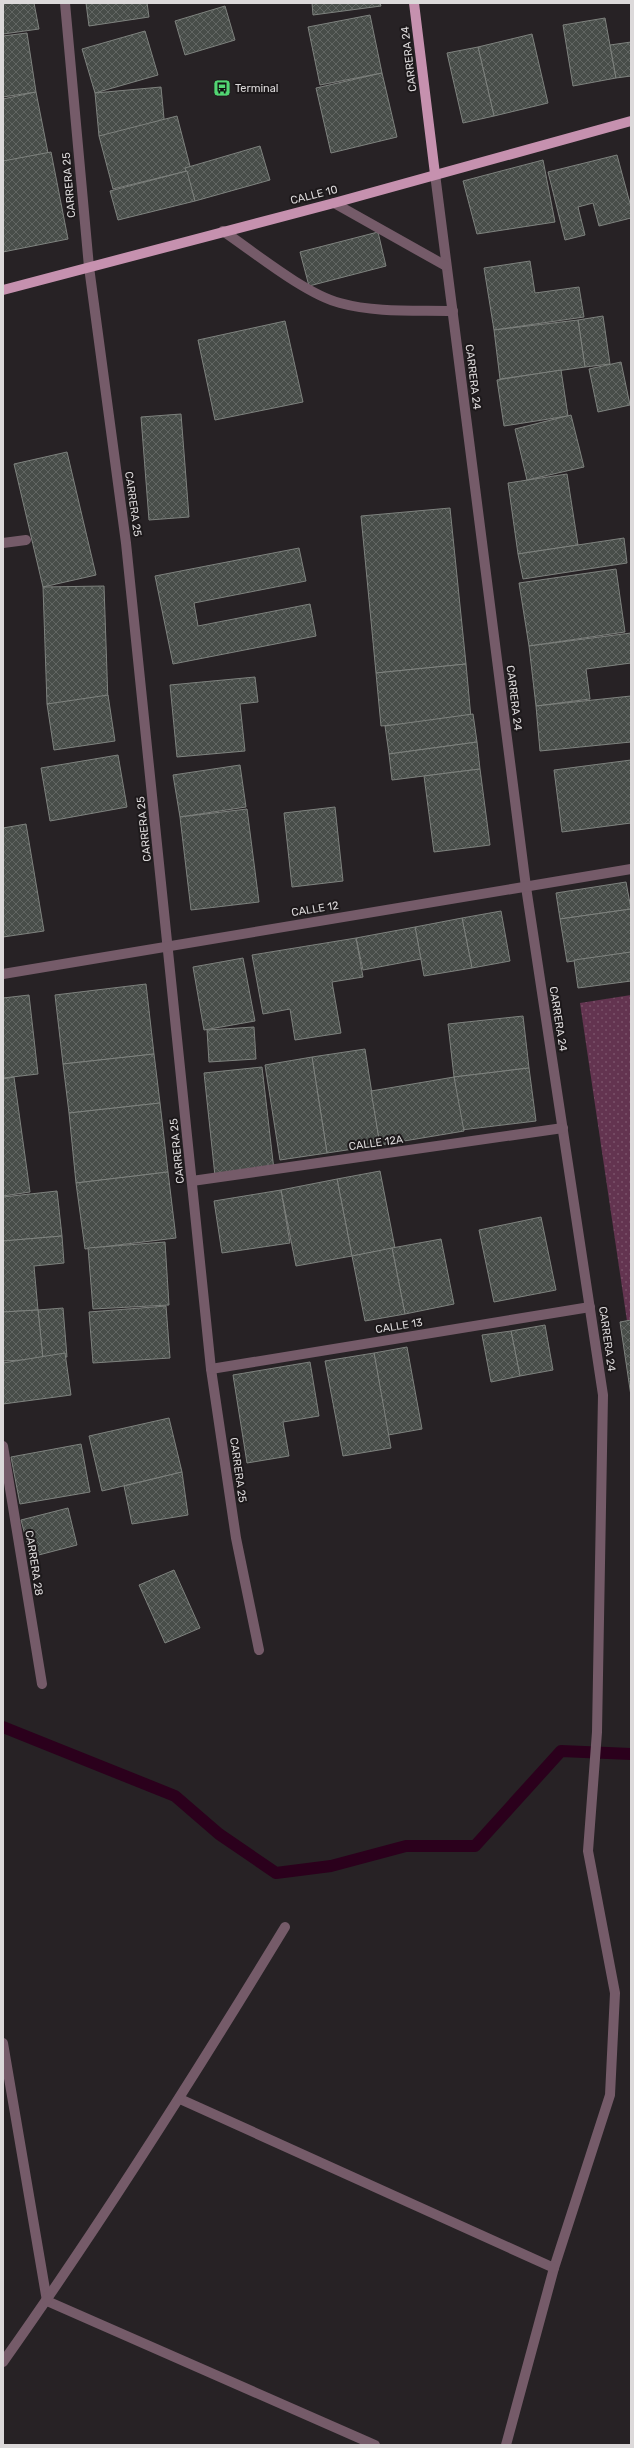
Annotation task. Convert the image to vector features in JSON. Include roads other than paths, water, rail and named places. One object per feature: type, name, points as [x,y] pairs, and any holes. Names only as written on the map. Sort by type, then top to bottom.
[{"type":"main road","name":"CARRERA 24","points":[[414,3],[435,174]]},
{"type":"main road","name":"CALLE 10","points":[[3,290],[630,123]]},
{"type":"street","name":"CARRERA 25","points":[[65,3],[89,267],[126,543],[211,1370],[236,1538],[259,1650]]},
{"type":"street","name":"CARRERA 24","points":[[435,174],[526,887],[603,1395],[597,1732],[588,1851],[614,1993],[610,2095],[554,2268],[506,2445]]},
{"type":"street","points":[[334,203],[446,266]]},
{"type":"street","points":[[223,231],[312,291],[339,303],[369,309],[453,311]]},
{"type":"street","points":[[3,544],[26,540]]},
{"type":"street","name":"CALLE 12","points":[[3,974],[631,869]]},
{"type":"street","name":"CALLE 12A","points":[[192,1181],[563,1128]]},
{"type":"street","name":"CALLE 13","points":[[211,1370],[590,1307]]},
{"type":"street","name":"CARRERA 28","points":[[3,1446],[42,1684]]},
{"type":"street","points":[[3,2362],[47,2301],[180,2099],[285,1927]]},
{"type":"street","points":[[3,2043],[47,2301]]},
{"type":"street","points":[[180,2099],[554,2268]]},
{"type":"street","points":[[47,2301],[375,2445]]},
{"type":"waterway","points":[[3,1727],[175,1796],[219,1834],[276,1873],[331,1866],[406,1846],[475,1846],[561,1751],[631,1754]]},
{"type":"place","name":"Terminal","points":[[222,88]]}]
